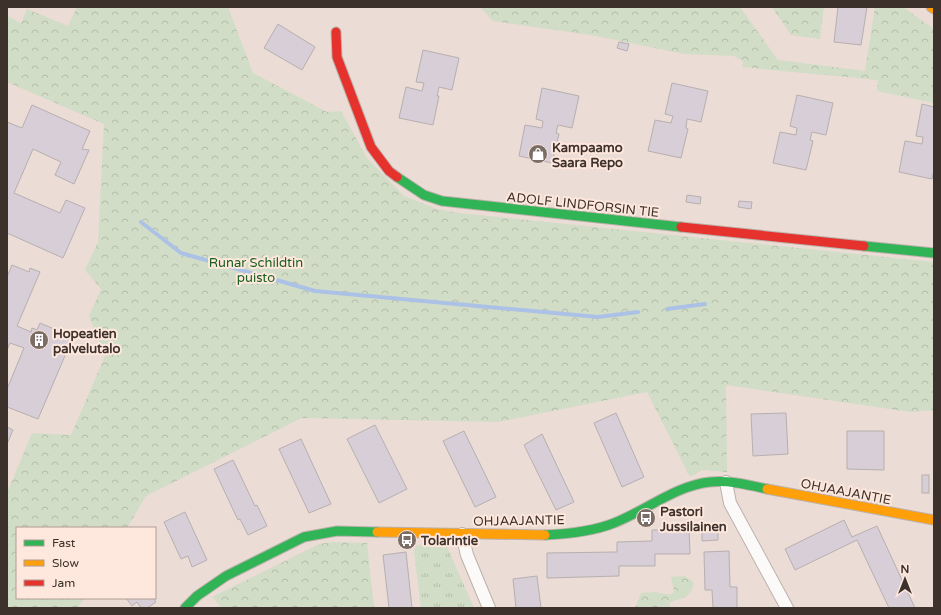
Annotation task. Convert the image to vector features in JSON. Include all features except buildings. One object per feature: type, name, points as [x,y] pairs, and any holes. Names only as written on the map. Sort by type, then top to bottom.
[{"type":"street","name":"ADOLF LINDFORSIN TIE","points":[[336,32],[337,57],[371,147],[389,171],[424,195],[442,201],[462,204],[934,253]]},
{"type":"street","name":"OHJAAJANTIE","points":[[185,608],[201,592],[219,580],[304,537],[337,531],[547,535],[586,530],[614,523],[690,487],[709,482],[726,482],[934,520]]},
{"type":"street","points":[[726,482],[730,503],[787,608]]},
{"type":"street","points":[[462,534],[467,555],[489,608]]},
{"type":"green space","name":"Runar Schildtin puisto","points":[[77,7],[228,7],[253,73],[327,112],[341,111],[367,158],[404,196],[437,209],[459,213],[934,262],[934,410],[910,412],[726,385],[727,472],[702,470],[690,477],[647,392],[498,422],[302,418],[146,496],[128,527],[16,527],[16,599],[83,599],[78,608],[7,608],[7,493],[32,433],[71,435],[105,356],[89,316],[101,289],[85,270],[98,242],[104,124],[7,82],[7,16],[21,23],[27,9],[68,26]]},
{"type":"green space","points":[[480,7],[740,7],[778,60],[865,71],[875,7],[903,7],[934,29],[934,103],[877,91],[878,80],[742,67],[743,61],[734,56],[684,54],[591,35],[493,21]]},
{"type":"green space","points":[[772,7],[824,7],[820,39],[791,35]]},
{"type":"green space","points":[[333,542],[367,543],[374,608],[222,608],[212,597],[319,544]]},
{"type":"green space","points":[[417,545],[447,547],[474,608],[421,608],[414,551]]},
{"type":"green space","points":[[685,576],[694,583],[692,588],[688,595],[670,603],[670,608],[635,608],[641,593],[656,592],[670,595],[674,592],[671,577]]},
{"type":"waterway","points":[[141,222],[181,253],[315,291],[598,317],[638,312]]},
{"type":"waterway","points":[[667,309],[705,304]]},
{"type":"traffic: fast","points":[[397,177],[424,195],[442,201],[681,227]]},
{"type":"traffic: fast","points":[[864,246],[934,253]]},
{"type":"traffic: fast","points":[[545,535],[581,532],[606,526],[626,518],[673,493],[698,484],[710,482],[739,483],[767,489]]},
{"type":"traffic: fast","points":[[185,608],[197,596],[226,576],[304,537],[337,531],[377,532]]},
{"type":"traffic: slow","points":[[767,489],[934,520]]},
{"type":"traffic: slow","points":[[377,532],[545,535]]},
{"type":"traffic: jam","points":[[336,32],[337,57],[371,147],[389,171],[397,177]]},
{"type":"traffic: jam","points":[[681,227],[864,246]]},
{"type":"place","name":"Kampaamo Saara Repo","points":[[538,154]]},
{"type":"place","name":"Hopeatien palvelutalo","points":[[39,340]]},
{"type":"place","name":"Pastori Jussilainen","points":[[646,518]]},
{"type":"place","name":"Tolarintie","points":[[407,540]]}]
